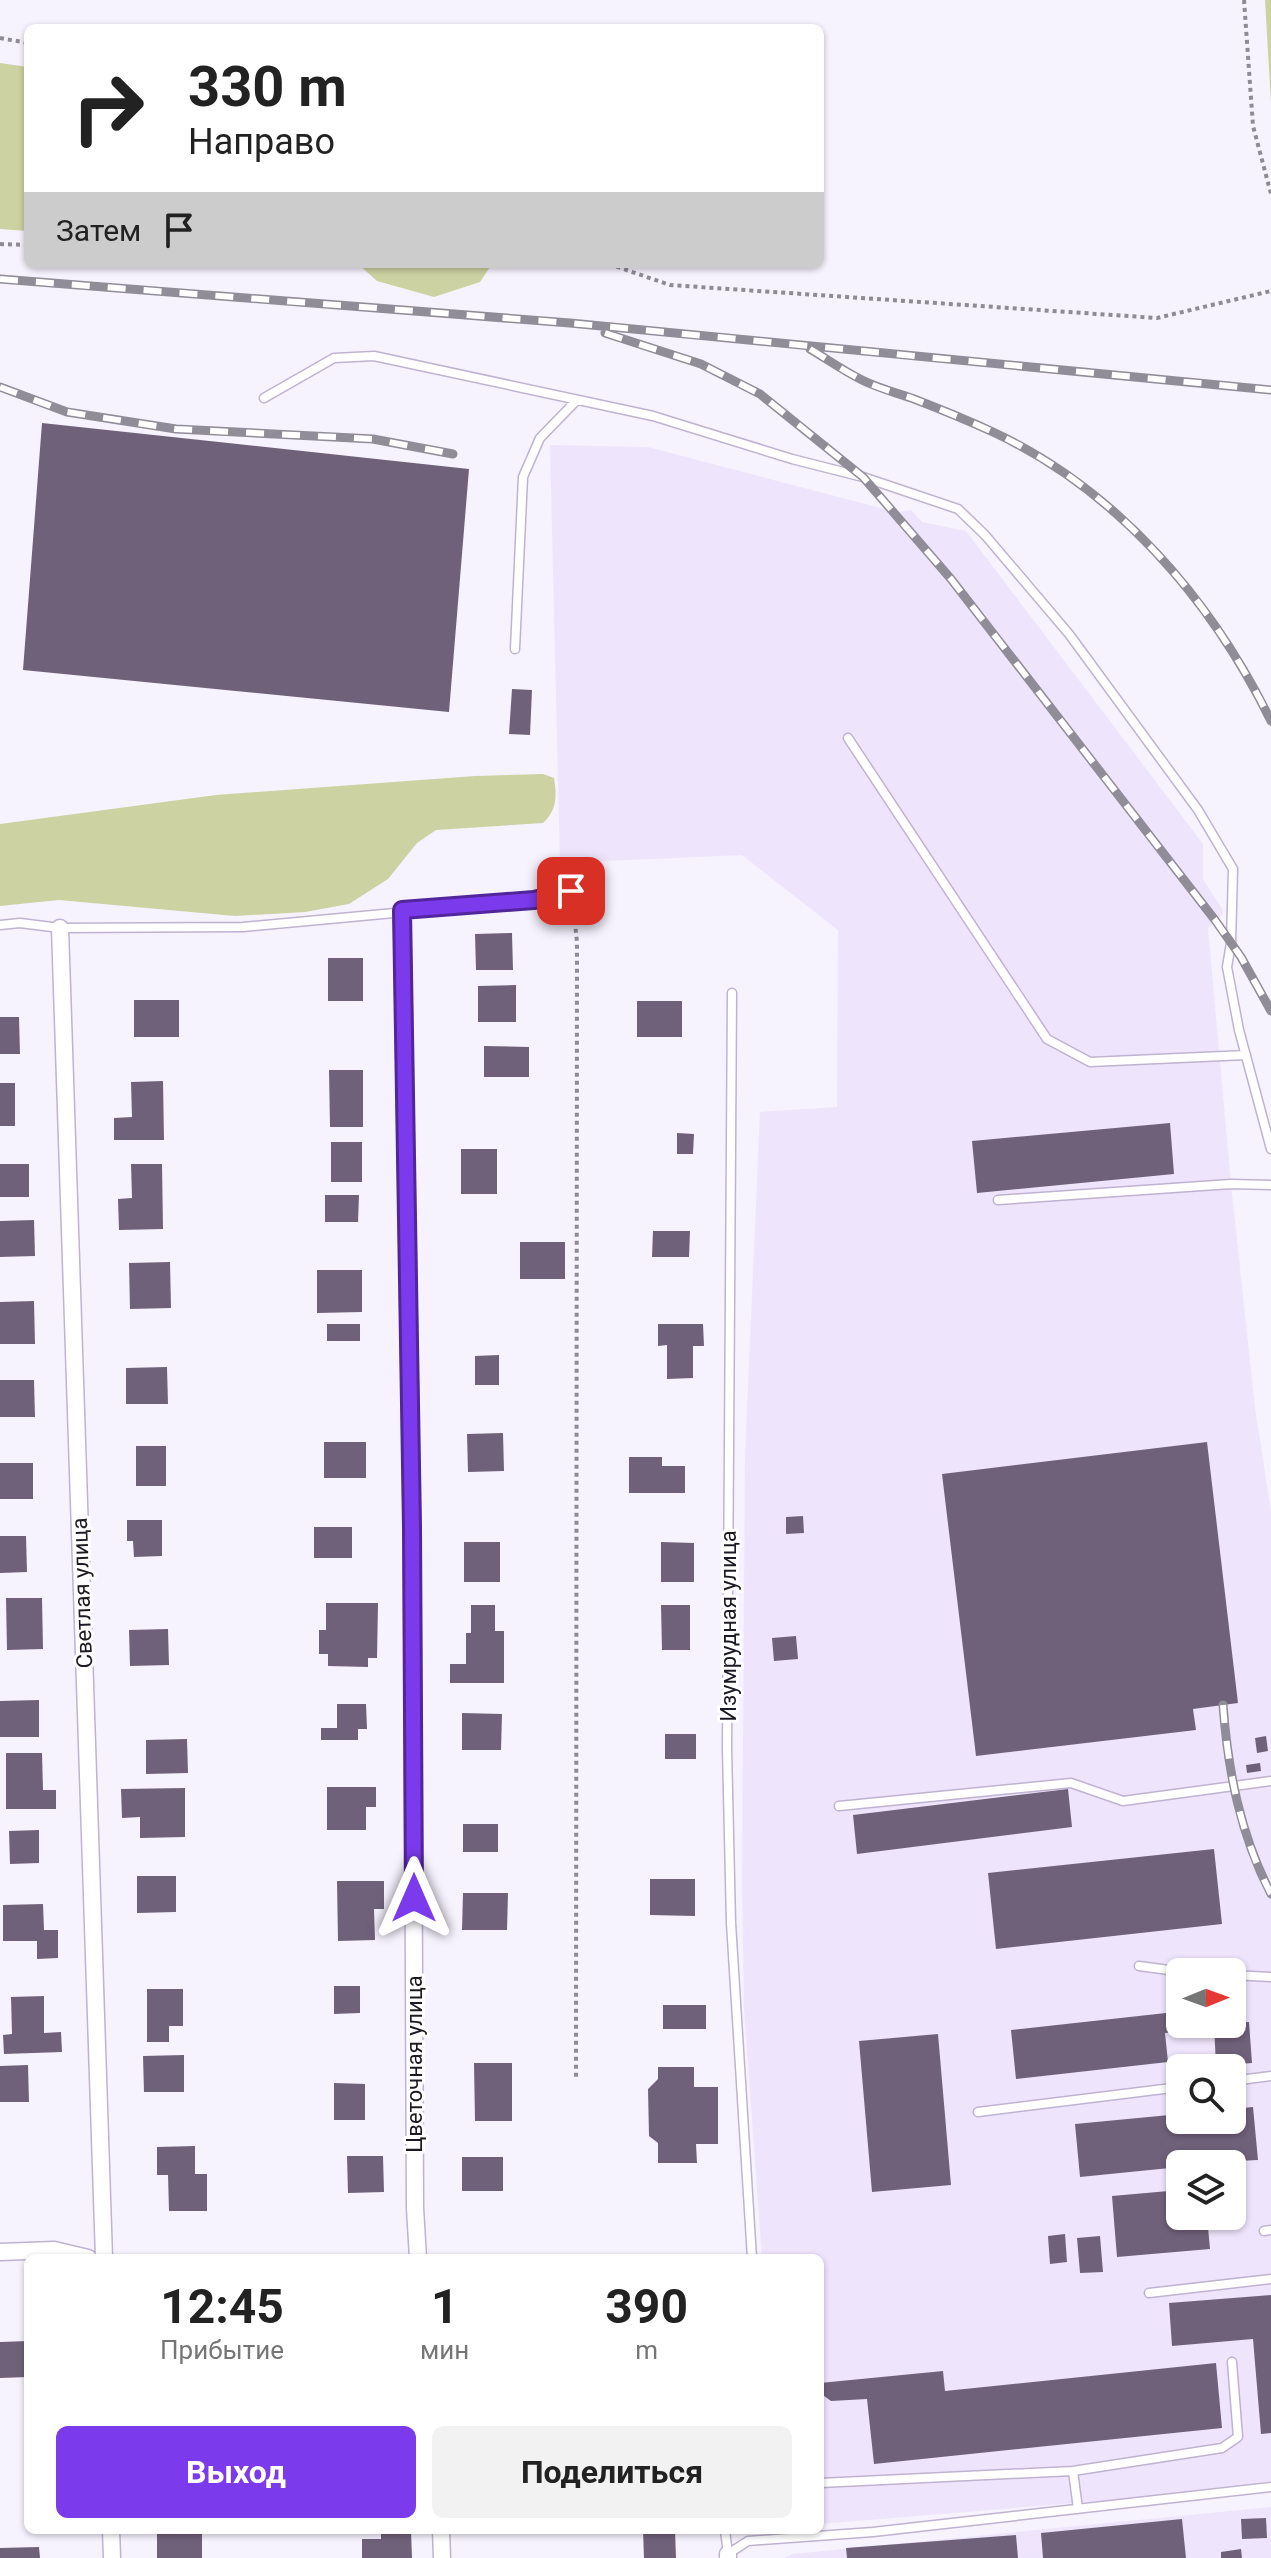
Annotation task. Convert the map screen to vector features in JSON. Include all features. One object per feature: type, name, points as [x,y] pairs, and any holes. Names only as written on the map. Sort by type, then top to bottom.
[{"type":"street","name":"Цветочная улица","points":[[402,910],[412,1527],[418,2254]]},
{"type":"street","name":"Светлая улица","points":[[60,928],[104,2254]]},
{"type":"street","points":[[0,2252],[54,2250],[71,2254]]},
{"type":"street","points":[[111,2534],[112,2558]]},
{"type":"street","points":[[441,2534],[442,2558]]},
{"type":"lane","points":[[264,398],[334,358],[374,356],[653,416],[792,459],[863,477],[958,509],[985,535],[1069,634],[1198,810],[1233,869],[1231,943],[1227,967],[1271,1149]]},
{"type":"lane","points":[[515,649],[523,477],[540,438],[576,401]]},
{"type":"lane","points":[[848,738],[1047,1039],[1090,1062],[1246,1055]]},
{"type":"lane","points":[[0,925],[20,923],[60,928],[243,927],[534,900],[571,891]]},
{"type":"lane","name":"Изумрудная улица","points":[[732,993],[728,1764],[731,1923],[752,2254]]},
{"type":"lane","points":[[998,1200],[1231,1184],[1271,1185]]},
{"type":"lane","points":[[839,1806],[1071,1783],[1123,1801],[1271,1781]]},
{"type":"lane","points":[[1139,1966],[1166,1970]]},
{"type":"lane","points":[[1246,1976],[1271,1977]]},
{"type":"lane","points":[[1246,2079],[1271,2076]]},
{"type":"lane","points":[[978,2112],[1166,2089]]},
{"type":"lane","points":[[1149,2293],[1271,2279]]},
{"type":"lane","points":[[824,2483],[1073,2471],[1222,2448],[1238,2437],[1232,2362]]},
{"type":"lane","points":[[1073,2471],[1078,2509]]},
{"type":"lane","points":[[728,2556],[748,2541],[873,2532],[1271,2487]]},
{"type":"lane","points":[[725,2534],[728,2556]]},
{"type":"lane","points":[[748,2541],[749,2534]]},
{"type":"path","points":[[1244,0],[1253,126],[1271,194]]},
{"type":"path","points":[[0,38],[24,42]]},
{"type":"path","points":[[0,244],[24,245]]},
{"type":"path","points":[[621,268],[670,285],[1157,318],[1271,291]]},
{"type":"path","points":[[571,891],[577,942],[576,2078]]},
{"type":"shaded area","points":[[550,445],[648,447],[896,512],[911,510],[922,522],[966,531],[1203,844],[1203,879],[1223,910],[1222,915],[1208,928],[1255,1408],[1271,1511],[1271,2481],[1111,2500],[824,2524],[824,2254],[762,2254],[744,2008],[745,1456],[760,1112],[837,1107],[838,930],[742,855],[560,863]]},
{"type":"shaded area","points":[[1271,2507],[1271,2558],[784,2558],[793,2554]]},
{"type":"green space","points":[[1265,0],[1271,0],[1271,103]]},
{"type":"green space","points":[[0,63],[24,66],[24,231],[0,229]]},
{"type":"green space","points":[[362,268],[489,268],[480,282],[434,297],[377,281]]},
{"type":"green space","points":[[543,774],[554,778],[556,797],[551,813],[543,823],[436,830],[417,843],[388,879],[349,904],[305,912],[235,916],[59,900],[0,906],[0,824],[216,795]]},
{"type":"building","points":[[42,423],[469,469],[449,712],[23,670]]},
{"type":"building","points":[[512,689],[532,690],[530,735],[509,734]]},
{"type":"building","points":[[512,933],[513,970],[476,970],[475,934]]},
{"type":"building","points":[[328,958],[363,958],[363,1001],[328,1001]]},
{"type":"building","points":[[516,985],[516,1022],[478,1022],[478,986]]},
{"type":"building","points":[[134,1000],[179,1000],[179,1037],[134,1037]]},
{"type":"building","points":[[637,1001],[682,1001],[682,1037],[637,1037]]},
{"type":"building","points":[[0,1017],[19,1017],[20,1054],[0,1054]]},
{"type":"building","points":[[484,1046],[529,1047],[529,1077],[484,1077]]},
{"type":"building","points":[[329,1070],[363,1070],[363,1127],[330,1127]]},
{"type":"building","points":[[163,1081],[164,1140],[114,1140],[114,1118],[132,1117],[131,1082]]},
{"type":"building","points":[[0,1083],[15,1083],[15,1126],[0,1126]]},
{"type":"building","points":[[1170,1123],[1174,1174],[977,1193],[972,1141]]},
{"type":"building","points":[[677,1133],[694,1134],[693,1154],[677,1154]]},
{"type":"building","points":[[331,1142],[362,1142],[362,1182],[331,1182]]},
{"type":"building","points":[[461,1149],[497,1149],[497,1194],[461,1194]]},
{"type":"building","points":[[0,1164],[29,1164],[29,1197],[0,1197]]},
{"type":"building","points":[[131,1164],[162,1164],[163,1229],[119,1230],[118,1199],[132,1198]]},
{"type":"building","points":[[325,1195],[359,1195],[358,1222],[325,1222]]},
{"type":"building","points":[[34,1220],[35,1256],[0,1257],[0,1221]]},
{"type":"building","points":[[653,1231],[690,1231],[689,1257],[652,1257]]},
{"type":"building","points":[[520,1242],[565,1242],[565,1279],[520,1279]]},
{"type":"building","points":[[170,1262],[171,1308],[130,1309],[129,1263]]},
{"type":"building","points":[[317,1270],[362,1270],[362,1312],[317,1313]]},
{"type":"building","points":[[34,1301],[35,1344],[0,1344],[0,1302]]},
{"type":"building","points":[[327,1324],[360,1324],[360,1341],[327,1341]]},
{"type":"building","points":[[658,1324],[703,1324],[704,1346],[693,1346],[693,1378],[667,1379],[667,1345],[658,1346]]},
{"type":"building","points":[[499,1355],[499,1385],[475,1385],[475,1356]]},
{"type":"building","points":[[167,1367],[168,1404],[126,1404],[126,1368]]},
{"type":"building","points":[[0,1380],[34,1380],[35,1417],[0,1417]]},
{"type":"building","points":[[503,1433],[504,1471],[468,1472],[467,1434]]},
{"type":"building","points":[[324,1442],[366,1442],[366,1478],[324,1478]]},
{"type":"building","points":[[1207,1442],[1238,1703],[1193,1709],[1196,1730],[976,1756],[942,1474]]},
{"type":"building","points":[[136,1446],[166,1446],[166,1486],[136,1486]]},
{"type":"building","points":[[629,1457],[662,1457],[662,1466],[685,1466],[685,1493],[629,1493]]},
{"type":"building","points":[[0,1463],[33,1463],[33,1499],[0,1499]]},
{"type":"building","points":[[803,1516],[804,1533],[786,1534],[786,1517]]},
{"type":"building","points":[[127,1520],[162,1520],[162,1556],[134,1557],[133,1541],[127,1541]]},
{"type":"building","points":[[314,1527],[352,1527],[352,1558],[314,1558]]},
{"type":"building","points":[[0,1536],[26,1536],[27,1572],[0,1573]]},
{"type":"building","points":[[464,1542],[500,1542],[500,1582],[464,1582]]},
{"type":"building","points":[[661,1542],[694,1543],[694,1582],[661,1582]]},
{"type":"building","points":[[6,1598],[42,1598],[43,1649],[7,1650]]},
{"type":"building","points":[[326,1603],[378,1603],[377,1658],[368,1658],[368,1667],[328,1666],[328,1654],[319,1654],[319,1630],[326,1630]]},
{"type":"building","points":[[471,1605],[495,1605],[495,1631],[504,1631],[504,1683],[450,1683],[450,1664],[466,1664],[466,1633],[471,1633]]},
{"type":"building","points":[[661,1605],[690,1605],[690,1650],[662,1650]]},
{"type":"building","points":[[168,1629],[169,1665],[130,1666],[129,1630]]},
{"type":"building","points":[[796,1636],[798,1659],[774,1661],[772,1638]]},
{"type":"building","points":[[39,1700],[39,1737],[0,1737],[0,1701]]},
{"type":"building","points":[[337,1704],[366,1704],[367,1729],[358,1729],[358,1740],[321,1740],[321,1728],[337,1728]]},
{"type":"building","points":[[462,1713],[502,1714],[501,1750],[462,1750]]},
{"type":"building","points":[[665,1734],[696,1734],[696,1759],[665,1759]]},
{"type":"building","points":[[1266,1736],[1268,1751],[1257,1753],[1255,1738]]},
{"type":"building","points":[[187,1739],[188,1773],[146,1774],[146,1740]]},
{"type":"building","points":[[6,1753],[42,1753],[43,1790],[56,1790],[56,1809],[6,1809]]},
{"type":"building","points":[[1260,1763],[1261,1771],[1247,1773],[1246,1765]]},
{"type":"building","points":[[327,1787],[376,1787],[376,1807],[366,1807],[366,1830],[327,1830]]},
{"type":"building","points":[[185,1788],[185,1837],[140,1838],[140,1817],[122,1818],[121,1789]]},
{"type":"building","points":[[1068,1789],[1072,1827],[857,1854],[853,1815]]},
{"type":"building","points":[[463,1824],[498,1824],[498,1852],[463,1852]]},
{"type":"building","points":[[39,1830],[39,1863],[10,1864],[9,1831]]},
{"type":"building","points":[[1214,1849],[1222,1924],[996,1949],[988,1873]]},
{"type":"building","points":[[137,1876],[176,1876],[176,1912],[137,1913]]},
{"type":"building","points":[[650,1879],[695,1879],[695,1916],[650,1915]]},
{"type":"building","points":[[337,1881],[384,1881],[384,1909],[374,1909],[375,1940],[338,1941]]},
{"type":"building","points":[[463,1893],[508,1893],[507,1930],[462,1930]]},
{"type":"building","points":[[43,1904],[44,1930],[58,1930],[58,1958],[37,1959],[37,1941],[3,1941],[3,1905]]},
{"type":"building","points":[[334,1986],[360,1986],[360,2013],[334,2014]]},
{"type":"building","points":[[147,1989],[183,1989],[183,2026],[169,2026],[169,2042],[147,2042]]},
{"type":"building","points":[[44,1996],[44,2033],[61,2032],[62,2052],[4,2054],[3,2035],[12,2034],[11,1997]]},
{"type":"building","points":[[663,2005],[706,2005],[706,2029],[663,2029]]},
{"type":"building","points":[[1166,2013],[1166,2062],[1016,2079],[1011,2030]]},
{"type":"building","points":[[1246,2022],[1249,2022],[1252,2063],[1246,2064],[1246,2054],[1215,2054],[1215,2038],[1246,2038]]},
{"type":"building","points":[[938,2034],[951,2185],[872,2192],[859,2041]]},
{"type":"building","points":[[184,2055],[184,2092],[144,2092],[143,2056]]},
{"type":"building","points":[[474,2063],[512,2063],[512,2121],[475,2121]]},
{"type":"building","points":[[28,2065],[29,2102],[0,2102],[0,2066]]},
{"type":"building","points":[[658,2067],[694,2067],[694,2087],[718,2087],[718,2144],[696,2144],[697,2163],[658,2163],[658,2143],[649,2136],[648,2089],[658,2079]]},
{"type":"building","points":[[334,2083],[365,2084],[365,2120],[334,2120]]},
{"type":"building","points":[[1253,2107],[1258,2160],[1246,2161],[1246,2150],[1166,2150],[1166,2168],[1080,2177],[1075,2124],[1166,2115],[1166,2134],[1246,2134],[1246,2108]]},
{"type":"building","points":[[195,2146],[195,2174],[207,2174],[207,2211],[169,2211],[168,2175],[157,2175],[157,2147]]},
{"type":"building","points":[[347,2156],[383,2156],[384,2192],[348,2193]]},
{"type":"building","points":[[462,2157],[503,2157],[503,2191],[462,2191]]},
{"type":"building","points":[[1166,2191],[1166,2230],[1208,2230],[1210,2249],[1117,2257],[1112,2196]]},
{"type":"building","points":[[1065,2234],[1067,2262],[1050,2264],[1048,2236]]},
{"type":"building","points":[[1100,2236],[1103,2272],[1080,2273],[1077,2238]]},
{"type":"building","points":[[1271,2295],[1271,2433],[1261,2434],[1253,2339],[1172,2346],[1169,2303]]},
{"type":"building","points":[[24,2341],[24,2377],[0,2378],[0,2342]]},
{"type":"building","points":[[1216,2363],[1222,2428],[874,2464],[867,2399],[831,2401],[824,2396],[824,2383],[943,2371],[945,2391]]},
{"type":"building","points":[[1266,2518],[1267,2538],[1242,2539],[1241,2519]]},
{"type":"building","points":[[1182,2519],[1186,2558],[1043,2558],[1041,2533]]},
{"type":"building","points":[[157,2534],[202,2534],[202,2558],[157,2558]]},
{"type":"building","points":[[381,2534],[411,2534],[412,2558],[362,2558],[362,2539],[381,2539]]},
{"type":"building","points":[[643,2534],[675,2534],[676,2558],[644,2558]]},
{"type":"building","points":[[1016,2535],[1018,2558],[847,2558],[846,2548]]},
{"type":"building","points":[[39,2547],[40,2558],[0,2558],[0,2548]]},
{"type":"building","points":[[1241,2549],[1242,2558],[1221,2558],[1221,2552]]},
{"type":"railway","points":[[0,279],[570,323],[1271,390]]},
{"type":"railway","points":[[605,333],[701,364],[760,394],[863,477],[951,579],[1215,920],[1241,957],[1271,1011]]},
{"type":"railway","points":[[810,349],[868,383],[993,432],[1038,456],[1080,484],[1156,552],[1189,591],[1220,633],[1271,721]]},
{"type":"railway","points":[[0,387],[67,412],[176,429],[373,439],[453,454]]},
{"type":"railway","points":[[1223,1705],[1237,1802],[1251,1848],[1271,1894]]},
{"type":"route","points":[[414,1898],[412,1527],[402,910],[534,900],[571,891]]}]
